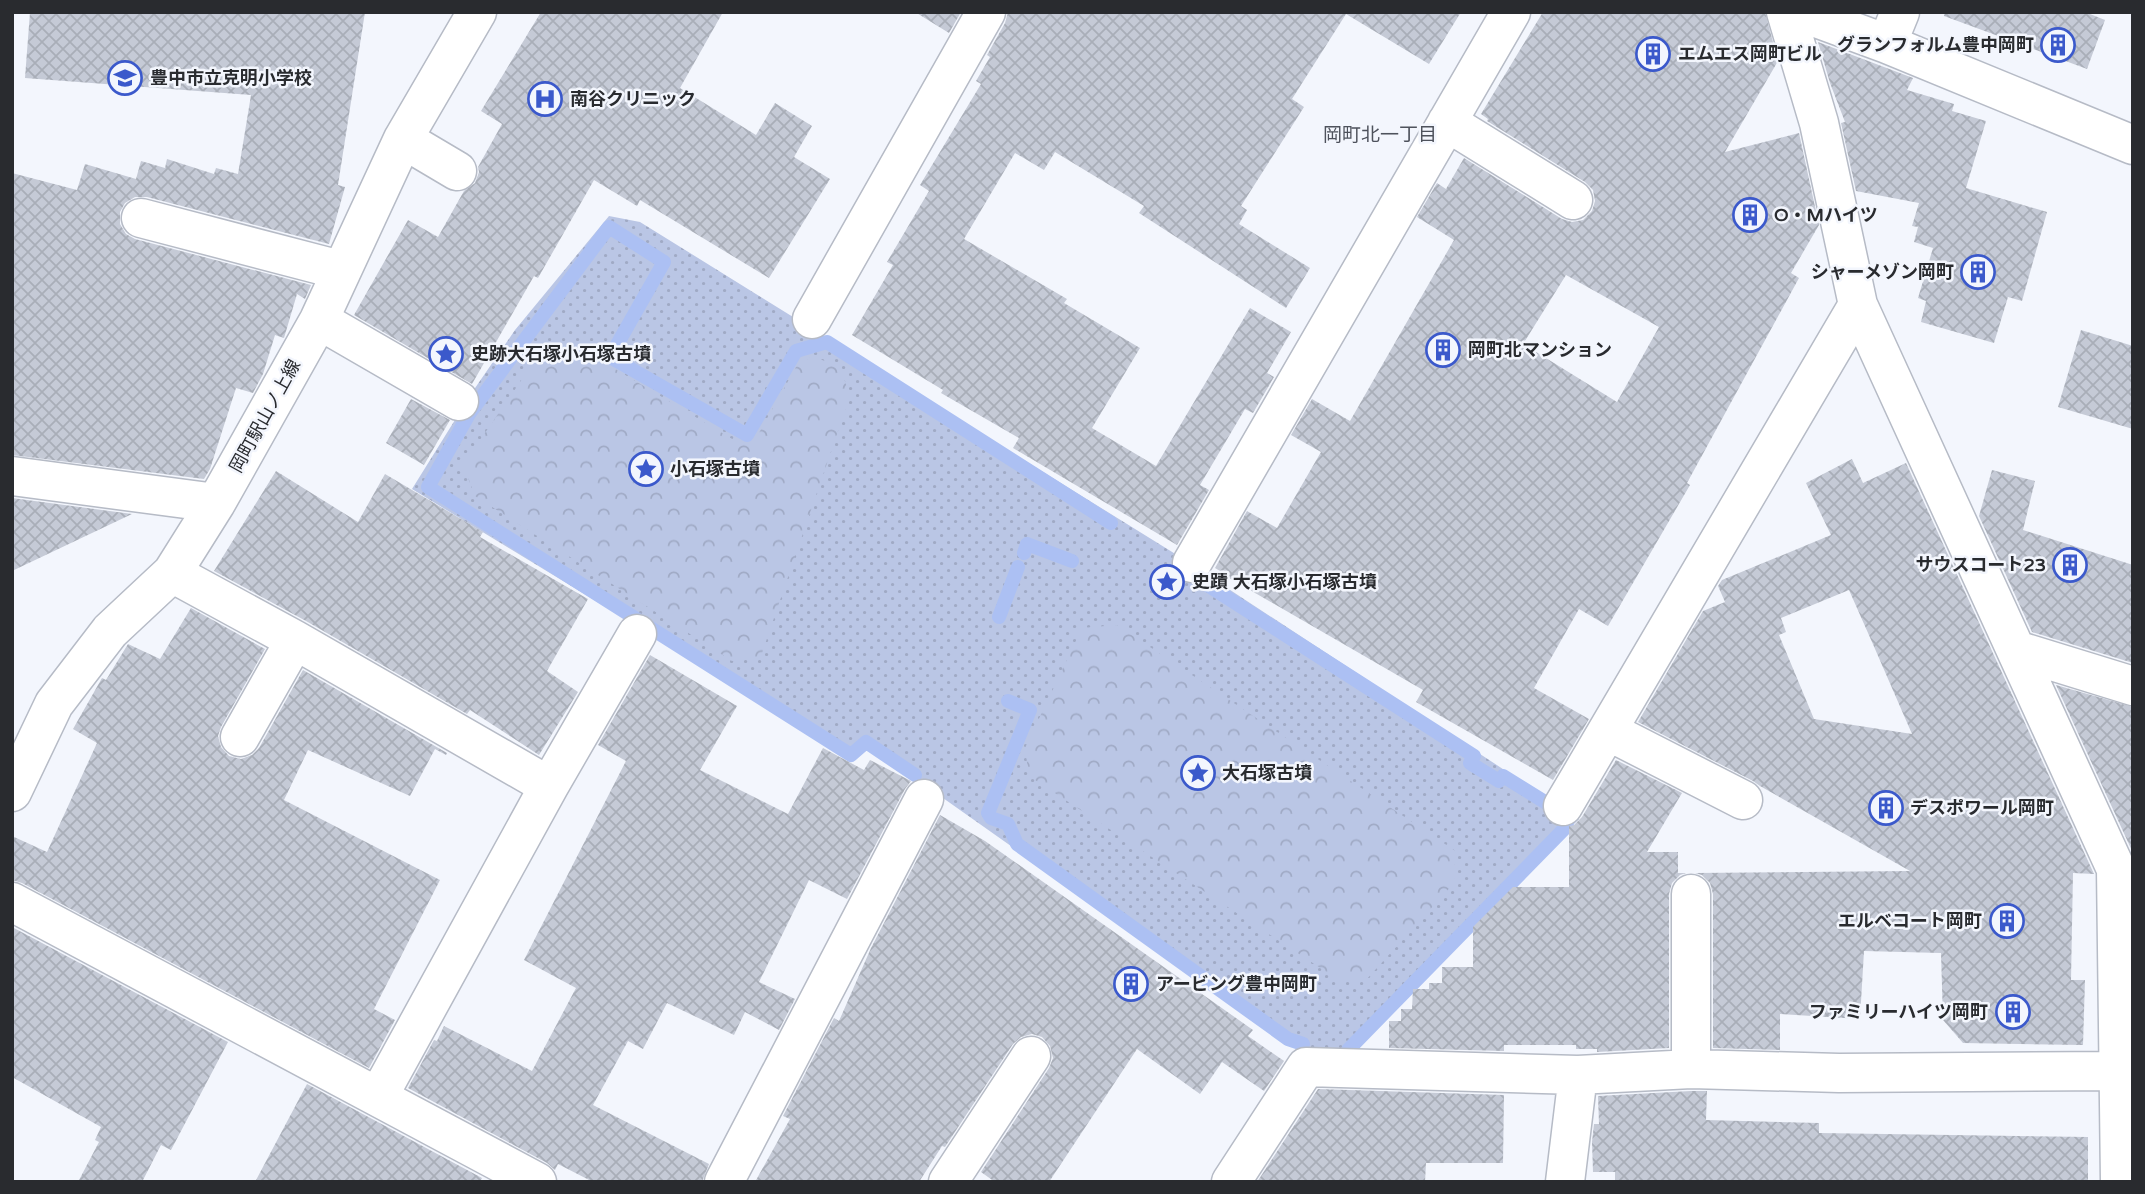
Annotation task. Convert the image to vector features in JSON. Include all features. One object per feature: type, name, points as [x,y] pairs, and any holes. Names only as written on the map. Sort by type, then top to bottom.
[{"type":"street","name":"岡町駅山ノ上線","points":[[12,792],[54,704],[110,631],[172,573],[216,503],[318,320],[403,139],[477,12]]},
{"type":"street","points":[[812,319],[986,12]]},
{"type":"street","points":[[1192,563],[1511,12]]},
{"type":"street","points":[[1786,12],[1819,123],[1858,305],[2116,869],[2120,1182]]},
{"type":"street","points":[[1800,12],[1893,28],[2133,145]]},
{"type":"street","points":[[1447,122],[1573,200]]},
{"type":"street","points":[[403,139],[457,171]]},
{"type":"street","points":[[141,218],[340,270]]},
{"type":"street","points":[[1563,806],[1858,305]]},
{"type":"street","points":[[318,320],[458,401]]},
{"type":"street","points":[[12,476],[216,503]]},
{"type":"street","points":[[172,573],[295,640],[549,786]]},
{"type":"street","points":[[379,1097],[549,786],[637,634]]},
{"type":"street","points":[[240,737],[295,640]]},
{"type":"street","points":[[2017,650],[2133,686]]},
{"type":"street","points":[[1608,731],[1743,800]]},
{"type":"street","points":[[724,1182],[924,799]]},
{"type":"street","points":[[1691,894],[1691,1069]]},
{"type":"street","points":[[12,902],[537,1182]]},
{"type":"street","points":[[961,1177],[1031,1056]]},
{"type":"street","points":[[1231,1182],[1306,1067],[1578,1075],[1691,1069],[1839,1073],[2118,1071]]},
{"type":"street","points":[[1565,1182],[1578,1075]]},
{"type":"green space","points":[[609,216],[640,222],[1177,555],[1579,819],[1341,1057],[1290,1043],[868,745],[855,759],[412,489],[515,330]]},
{"type":"green space","points":[[546,344],[580,348],[739,443],[755,440],[796,367],[812,356],[840,367],[850,396],[761,656],[732,661],[475,496],[463,465]]},
{"type":"green space","points":[[1117,625],[1454,850],[1455,882],[1366,980],[1337,979],[1029,776],[1025,748],[1082,628]]},
{"type":"building","points":[[30,12],[365,12],[338,185],[345,187],[329,244],[147,197],[135,197],[125,203],[120,212],[120,224],[126,234],[135,239],[311,285],[305,299],[297,294],[284,338],[275,335],[263,374],[253,393],[236,388],[210,469],[204,479],[12,455],[12,173],[77,190],[85,164],[136,179],[141,161],[165,168],[167,159],[214,174],[216,168],[238,174],[251,95],[25,78]]},
{"type":"building","points":[[541,12],[723,12],[680,88],[756,135],[775,103],[812,126],[794,157],[830,179],[769,278],[640,200],[637,206],[594,180],[538,278],[534,276],[472,384],[354,315],[408,220],[438,237],[464,191],[475,183],[478,167],[502,124],[481,111]]},
{"type":"building","points":[[915,12],[961,12],[949,33]]},
{"type":"building","points":[[1008,12],[1461,12],[1429,64],[1346,14],[1292,99],[1304,107],[1241,206],[1247,210],[1239,224],[1310,268],[1286,308],[1139,213],[1144,206],[1055,152],[1044,170],[1015,153],[964,239],[1067,299],[1064,303],[1140,348],[1092,428],[1156,466],[1250,308],[1291,332],[1267,373],[1274,377],[1253,413],[1245,409],[1200,485],[1209,490],[1177,545],[1013,448],[1019,438],[941,393],[943,390],[852,335],[893,265],[887,262],[929,191],[920,185],[981,84],[976,81],[990,57],[987,55],[1005,23]]},
{"type":"building","points":[[1543,12],[1765,12],[1778,61],[1725,152],[1799,133],[1819,225],[1791,273],[1799,278],[1687,483],[1690,485],[1608,626],[1579,609],[1534,688],[1589,719],[1553,780],[1416,702],[1423,690],[1215,568],[1247,511],[1277,528],[1321,452],[1291,435],[1312,399],[1350,421],[1454,240],[1417,217],[1437,183],[1446,189],[1464,158],[1562,219],[1572,222],[1583,220],[1592,211],[1595,201],[1593,190],[1585,182],[1487,121],[1481,114]],"holes":[[[1566,275],[1659,327],[1617,402],[1523,344]]]},
{"type":"building","name":"グランフォルム豊中岡町","points":[[1945,12],[2085,12],[2105,20],[2087,69],[1944,16]]},
{"type":"building","points":[[1818,42],[1913,78],[1907,90],[1954,104],[1952,111],[1986,121],[1966,188],[2047,212],[2022,301],[2008,297],[1994,343],[1921,322],[1926,301],[1918,298],[1933,248],[1914,242],[1918,227],[1912,226],[1919,203],[1856,191],[1841,123],[1845,122]]},
{"type":"building","points":[[2081,330],[2133,346],[2133,429],[2058,407]]},
{"type":"building","points":[[411,399],[450,420],[424,465],[386,443]]},
{"type":"building","points":[[1852,459],[1863,483],[1906,463],[2094,874],[2073,873],[2071,980],[2085,980],[2083,1045],[1963,1043],[1943,1020],[1941,953],[1864,951],[1860,1019],[1780,1014],[1780,1050],[1713,1048],[1713,894],[1710,883],[1702,875],[1695,873],[1910,871],[1753,781],[1638,722],[1703,611],[1725,602],[1718,586],[1722,580],[1831,535],[1806,483]],"holes":[[[1849,590],[1912,734],[1814,719],[1779,635],[1786,632],[1781,618]]]},
{"type":"building","points":[[1992,470],[2035,481],[2023,530],[2133,565],[2133,663],[2032,632],[1979,516]]},
{"type":"building","points":[[276,471],[358,522],[385,474],[483,532],[480,537],[588,599],[547,671],[578,692],[539,755],[470,710],[467,714],[214,571]]},
{"type":"building","points":[[12,498],[132,514],[12,571]]},
{"type":"building","points":[[191,608],[265,649],[221,727],[218,736],[221,747],[229,756],[241,759],[252,755],[259,748],[303,670],[447,753],[446,755],[435,749],[410,796],[308,750],[284,800],[440,880],[374,1009],[395,1020],[369,1068],[12,880],[12,836],[47,852],[97,743],[73,729],[102,678],[106,680],[128,644],[160,659]]},
{"type":"building","points":[[650,655],[737,706],[700,770],[788,814],[823,748],[864,770],[870,760],[911,781],[847,899],[809,880],[759,982],[795,999],[779,1030],[745,1012],[734,1035],[667,1003],[643,1049],[628,1041],[593,1105],[709,1164],[702,1182],[593,1182],[558,1164],[555,1170],[547,1163],[408,1088],[444,1026],[532,1071],[576,988],[524,960],[626,761],[598,745]]},
{"type":"building","points":[[2056,685],[2133,707],[2133,853]]},
{"type":"building","points":[[1616,760],[1682,793],[1647,852],[1678,852],[1678,873],[1686,873],[1672,883],[1669,894],[1669,1048],[1597,1052],[1597,1049],[1576,1049],[1576,1045],[1504,1045],[1504,1051],[1389,1048],[1389,1021],[1401,1021],[1401,1009],[1412,1009],[1413,989],[1429,989],[1429,983],[1442,983],[1442,967],[1473,967],[1473,927],[1513,887],[1569,887],[1569,826],[1582,817]]},
{"type":"building","points":[[940,815],[985,841],[1253,1030],[1248,1036],[1284,1061],[1264,1091],[1222,1062],[1200,1094],[1137,1049],[1049,1182],[995,1182],[981,1172],[1053,1058],[1050,1046],[1042,1037],[1032,1034],[1021,1037],[1013,1044],[919,1182],[755,1182],[790,1119],[783,1116],[834,1018],[839,1021],[871,948]]},
{"type":"building","points":[[12,927],[228,1042],[171,1150],[161,1145],[142,1182],[78,1182],[99,1142],[95,1140],[101,1127],[12,1077]]},
{"type":"building","points":[[307,1084],[482,1178],[480,1182],[255,1182]]},
{"type":"building","points":[[1318,1089],[1504,1095],[1503,1163],[1426,1163],[1425,1182],[1257,1182]]},
{"type":"building","points":[[1707,1091],[1706,1120],[1819,1123],[1819,1133],[2088,1137],[2088,1182],[1615,1182],[1615,1172],[1593,1172],[1592,1142],[1594,1124],[1599,1124],[1598,1096]]},
{"type":"waterway","points":[[915,775],[866,742],[851,755],[428,487],[469,414],[609,227],[664,262],[610,357],[747,435],[796,351],[827,342],[1111,523]]},
{"type":"waterway","points":[[1024,553],[1027,544],[1072,561]]},
{"type":"waterway","points":[[999,617],[1018,567]]},
{"type":"waterway","points":[[1206,584],[1474,756],[1470,763],[1499,781],[1503,776],[1561,812]]},
{"type":"waterway","points":[[1008,701],[1030,710],[988,813],[991,818],[1008,824],[1017,844],[1288,1039],[1303,1044]]},
{"type":"waterway","points":[[1348,1050],[1567,826]]},
{"type":"place","name":"グランフォルム豊中岡町","points":[[2058,45]]},
{"type":"place","name":"エムエス岡町ビル","points":[[1653,54]]},
{"type":"place","name":"豊中市立克明小学校","points":[[125,78]]},
{"type":"place","name":"南谷クリニック","points":[[545,99]]},
{"type":"place","name":"O・Mハイツ","points":[[1750,215]]},
{"type":"place","name":"シャーメゾン岡町","points":[[1978,272]]},
{"type":"place","name":"岡町北マンション","points":[[1443,350]]},
{"type":"place","name":"史跡大石塚小石塚古墳","points":[[446,354]]},
{"type":"place","name":"小石塚古墳","points":[[646,469]]},
{"type":"place","name":"サウスコート23","points":[[2070,565]]},
{"type":"place","name":"史蹟 大石塚小石塚古墳","points":[[1167,582]]},
{"type":"place","name":"大石塚古墳","points":[[1198,773]]},
{"type":"place","name":"デスポワール岡町","points":[[1886,808]]},
{"type":"place","name":"エルベコート岡町","points":[[2007,921]]},
{"type":"place","name":"アービング豊中岡町","points":[[1131,984]]},
{"type":"place","name":"ファミリーハイツ岡町","points":[[2013,1012]]},
{"type":"district","name":"岡町北一丁目","points":[[1380,134]]}]
